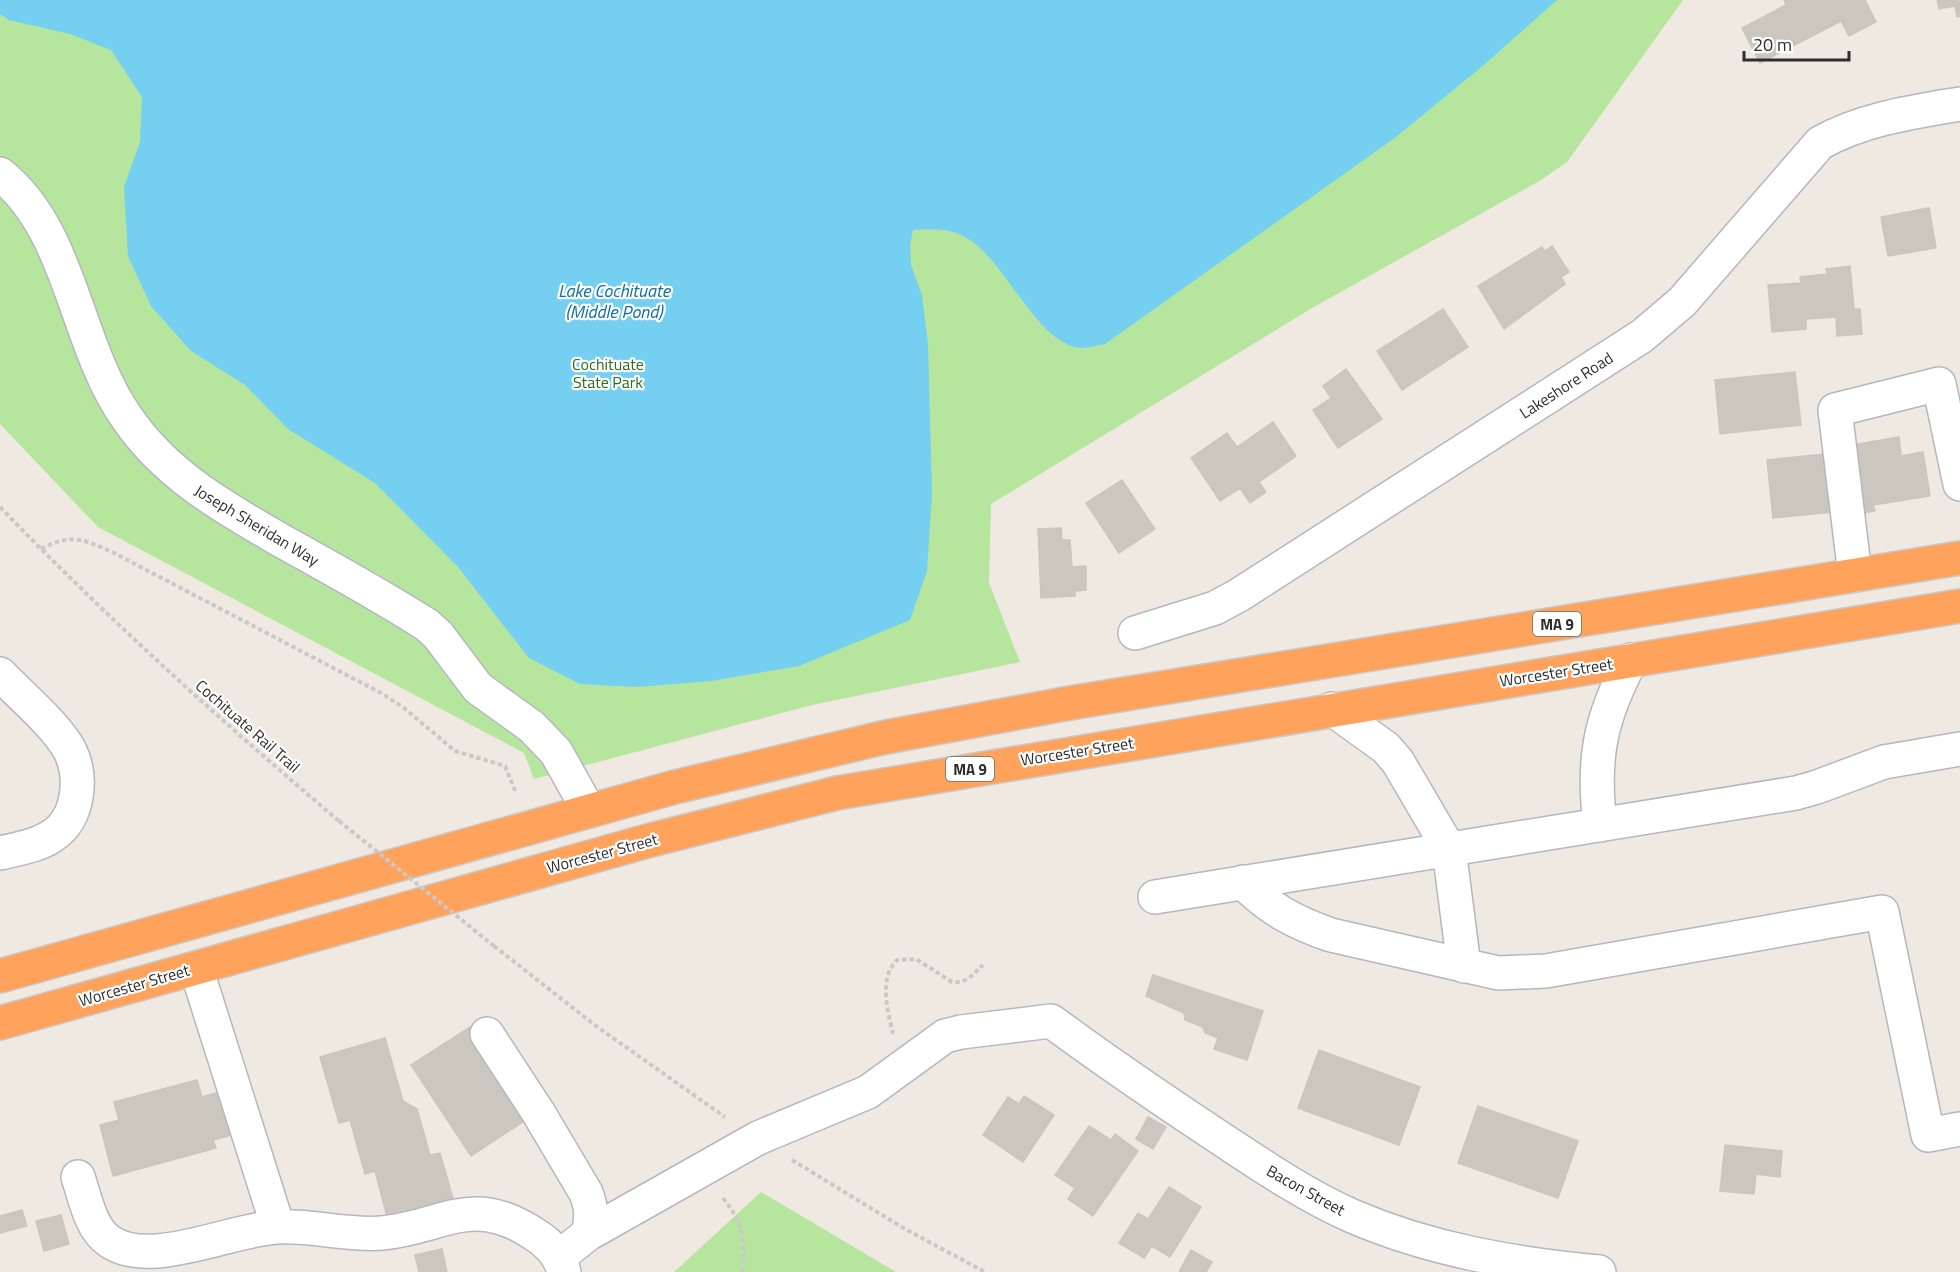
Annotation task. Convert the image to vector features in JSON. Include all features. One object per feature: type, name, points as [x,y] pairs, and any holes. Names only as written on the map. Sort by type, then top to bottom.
[{"type":"highway","name":"MA 9","points":[[0,976],[590,811],[824,751],[952,724],[1960,558]]},
{"type":"highway","name":"Worcester Street","points":[[0,1023],[651,840],[837,793],[1960,606]]},
{"type":"street","name":"Lakeshore Road","points":[[1135,633],[1206,612],[1239,595],[1642,336],[1682,302],[1820,143],[1841,131],[1868,123],[1960,104]]},
{"type":"street","name":"Joseph Sheridan Way","points":[[0,174],[19,191],[43,225],[105,377],[124,415],[152,450],[186,482],[227,510],[427,626],[438,635],[478,688],[532,727],[556,752],[590,811]]},
{"type":"street","points":[[1855,575],[1835,410],[1939,384],[1960,484]]},
{"type":"street","points":[[1600,825],[1595,784],[1599,745],[1611,704],[1631,660]]},
{"type":"street","points":[[0,674],[62,738],[74,760],[77,781],[76,801],[61,829],[42,841],[0,853]]},
{"type":"street","points":[[1332,709],[1386,748],[1398,762],[1449,849],[1464,966]]},
{"type":"street","points":[[1155,897],[1796,793],[1884,762],[1960,752]]},
{"type":"street","points":[[1243,882],[1261,901],[1306,926],[1331,935],[1498,973],[1538,972],[1882,912],[1928,1135],[1960,1129]]},
{"type":"street","points":[[196,968],[278,1227]]},
{"type":"street","name":"Bacon Street","points":[[900,1070],[939,1040],[952,1034],[1051,1021],[1140,1086],[1290,1184],[1353,1216],[1424,1242],[1485,1258],[1599,1272]]},
{"type":"street","points":[[487,1034],[538,1112],[586,1193],[591,1205],[592,1219],[588,1234]]},
{"type":"street","points":[[78,1177],[95,1224],[109,1241],[120,1247],[159,1251],[278,1227],[383,1233],[455,1214],[480,1214],[508,1220],[524,1227],[551,1247],[561,1265],[588,1234],[780,1127],[856,1098],[900,1070]]},
{"type":"path","name":"Cochituate Rail Trail","points":[[0,507],[41,549],[239,737],[494,946]]},
{"type":"path","points":[[41,549],[59,540],[74,538],[114,553],[388,697],[455,751],[505,766],[516,793]]},
{"type":"path","points":[[900,1070],[886,987],[891,967],[897,960],[916,959],[952,982],[959,983],[966,981],[983,965]]},
{"type":"path","points":[[697,1172],[717,1191],[739,1224],[745,1243],[742,1272]]},
{"type":"green space","name":"Lake Cochituate (Middle Pond)","points":[[0,0],[1683,0],[1567,162],[1541,180],[1312,308],[991,504],[989,583],[1020,662],[812,705],[534,779],[524,753],[98,527],[0,424]]},
{"type":"green space","points":[[761,1192],[896,1272],[674,1272]]},
{"type":"water","name":"Lake Cochituate (Middle Pond)","points":[[0,0],[1557,0],[1485,64],[1396,137],[1105,344],[1082,348],[1065,343],[1050,332],[1035,317],[992,261],[978,246],[963,236],[945,230],[913,230],[910,245],[911,265],[922,295],[928,344],[932,493],[927,571],[910,620],[799,666],[711,681],[637,687],[580,684],[529,658],[458,567],[375,483],[288,429],[245,385],[191,351],[151,306],[128,256],[124,187],[140,142],[142,97],[111,50],[70,34],[9,20],[0,14]]},
{"type":"building","points":[[1784,0],[1865,0],[1876,22],[1849,36],[1841,21],[1760,63],[1742,28],[1786,5]]},
{"type":"building","points":[[1937,0],[1960,0],[1960,16],[1957,17],[1955,6],[1939,9]]},
{"type":"building","points":[[1929,208],[1936,248],[1888,256],[1881,217]]},
{"type":"building","points":[[1552,246],[1569,272],[1561,277],[1565,284],[1504,329],[1478,286],[1542,247],[1545,251]]},
{"type":"building","points":[[1850,266],[1854,309],[1860,309],[1862,334],[1837,336],[1836,317],[1806,319],[1806,329],[1772,332],[1768,285],[1801,283],[1800,277],[1827,274],[1826,269]]},
{"type":"building","points":[[1443,309],[1468,347],[1402,390],[1377,351]]},
{"type":"building","points":[[1346,369],[1382,419],[1338,448],[1313,410],[1331,398],[1323,386]]},
{"type":"building","points":[[1795,372],[1801,425],[1720,434],[1715,380]]},
{"type":"building","points":[[1273,422],[1296,456],[1259,482],[1266,492],[1250,503],[1240,488],[1220,501],[1191,458],[1227,433],[1237,447]]},
{"type":"building","points":[[1899,437],[1901,456],[1923,452],[1930,496],[1873,505],[1875,511],[1857,514],[1847,446]]},
{"type":"building","points":[[1825,454],[1831,512],[1773,518],[1767,460]]},
{"type":"building","points":[[1122,480],[1155,529],[1119,553],[1086,503]]},
{"type":"building","points":[[1061,528],[1062,540],[1070,540],[1072,567],[1086,566],[1086,590],[1075,591],[1075,596],[1041,598],[1038,529]]},
{"type":"building","points":[[1153,975],[1263,1011],[1247,1060],[1214,1049],[1218,1038],[1205,1033],[1203,1027],[1185,1020],[1184,1013],[1146,996]]},
{"type":"building","points":[[470,1027],[530,1117],[471,1156],[411,1065]]},
{"type":"building","points":[[385,1038],[403,1101],[417,1109],[430,1155],[440,1153],[454,1202],[388,1220],[375,1171],[365,1174],[350,1120],[339,1123],[320,1057]]},
{"type":"building","points":[[1319,1050],[1420,1087],[1399,1145],[1298,1108]]},
{"type":"building","points":[[197,1080],[202,1097],[220,1092],[232,1135],[213,1140],[216,1148],[113,1176],[100,1125],[119,1120],[114,1102]]},
{"type":"building","points":[[1024,1096],[1054,1115],[1023,1162],[983,1135],[1008,1097],[1019,1104]]},
{"type":"building","points":[[1478,1106],[1578,1141],[1558,1198],[1458,1163]]},
{"type":"building","points":[[1148,1117],[1166,1127],[1153,1149],[1136,1139]]},
{"type":"building","points":[[1089,1126],[1111,1140],[1115,1134],[1138,1151],[1093,1216],[1068,1199],[1075,1188],[1055,1175]]},
{"type":"building","points":[[1725,1145],[1782,1151],[1780,1177],[1756,1174],[1754,1194],[1720,1191]]},
{"type":"building","points":[[1169,1187],[1201,1207],[1170,1257],[1152,1246],[1144,1258],[1119,1243],[1138,1213],[1148,1219]]},
{"type":"building","points":[[22,1210],[27,1226],[0,1233],[0,1216]]},
{"type":"building","points":[[61,1215],[69,1244],[44,1251],[36,1221]]},
{"type":"building","points":[[442,1249],[447,1272],[419,1272],[415,1255]]},
{"type":"building","points":[[1191,1250],[1212,1262],[1206,1272],[1179,1272]]},
{"type":"park label","name":"Cochituate State Park","points":[[608,373]]}]
